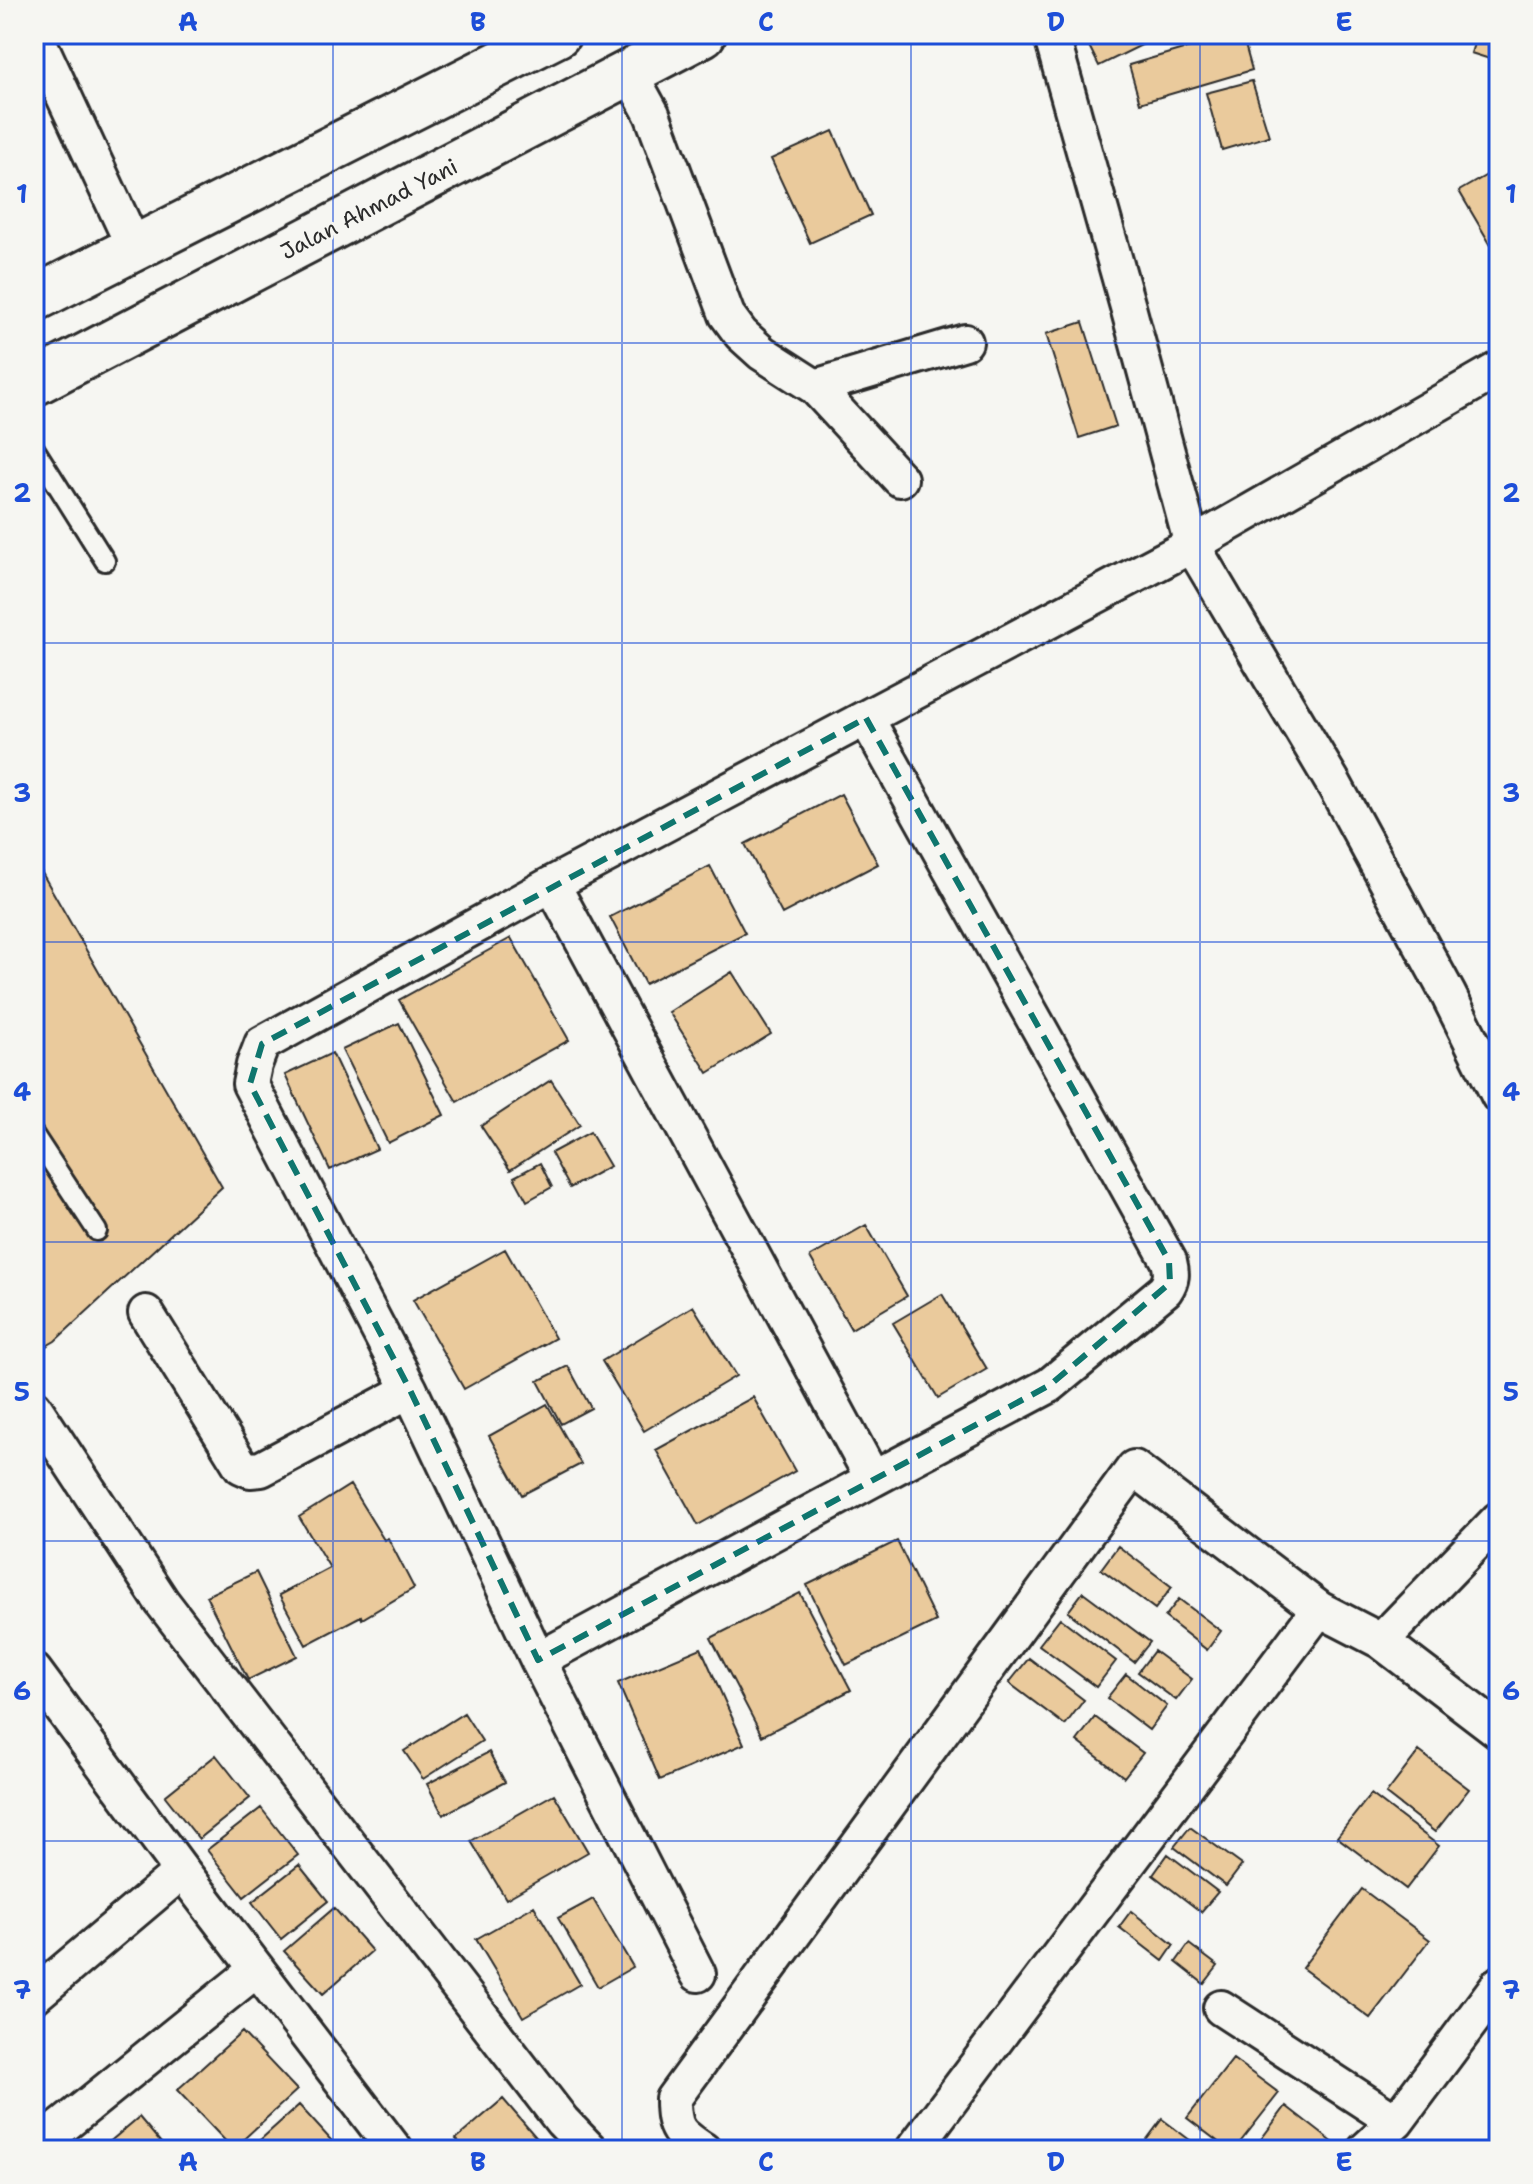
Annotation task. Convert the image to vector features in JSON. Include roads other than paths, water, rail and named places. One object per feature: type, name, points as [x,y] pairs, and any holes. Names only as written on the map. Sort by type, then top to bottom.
[{"type":"highway","points":[[34,299],[558,34]]},
{"type":"highway","name":"Jalan Ahmad Yani","points":[[34,383],[703,34]]},
{"type":"street","points":[[35,34],[135,249]]},
{"type":"street","points":[[1051,34],[1192,545],[1335,786],[1448,994],[1499,1096]]},
{"type":"street","points":[[630,74],[652,114],[727,315],[741,334],[762,353],[815,387],[900,479]]},
{"type":"street","points":[[815,387],[965,342]]},
{"type":"street","points":[[698,1974],[538,1660],[410,1390],[250,1084],[262,1044],[552,884],[1192,545],[1499,369]]},
{"type":"street","points":[[538,1660],[1050,1385],[1170,1283],[1172,1273],[1169,1261],[866,718]]},
{"type":"street","points":[[552,884],[873,1479]]},
{"type":"street","points":[[146,1313],[241,1466],[250,1470],[261,1469],[410,1390]]},
{"type":"street","points":[[34,1407],[162,1602],[562,2121],[589,2150]]},
{"type":"street","points":[[703,2150],[681,2135],[673,2119],[673,2099],[1134,1468],[1319,1609],[1381,1641],[1499,1731]]},
{"type":"street","points":[[1381,1641],[1499,1519]]},
{"type":"street","points":[[913,2150],[1319,1609]]},
{"type":"street","points":[[34,1671],[395,2150]]},
{"type":"street","points":[[34,1996],[182,1871]]},
{"type":"street","points":[[34,2149],[257,1969]]},
{"type":"street","points":[[1365,2150],[1396,2122],[1499,1984]]},
{"type":"street","points":[[1221,2008],[1396,2122]]},
{"type":"lane","points":[[34,448],[105,561]]},
{"type":"lane","points":[[34,1135],[97,1231]]}]
